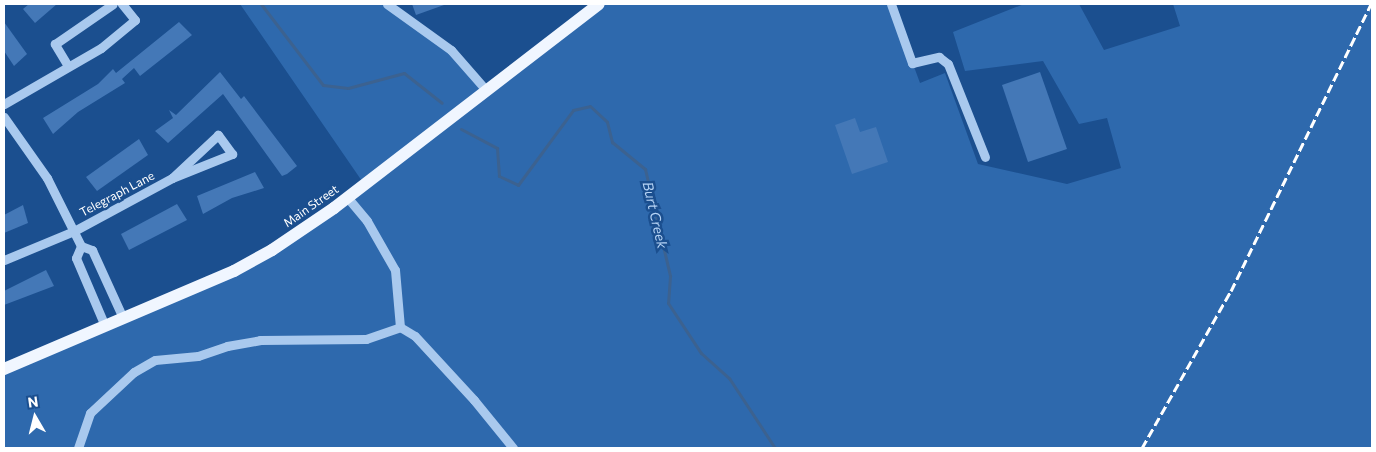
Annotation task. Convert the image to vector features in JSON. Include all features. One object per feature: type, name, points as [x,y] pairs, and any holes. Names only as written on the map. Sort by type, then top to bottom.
[{"type":"main road","name":"Main Street","points":[[4,370],[264,255],[347,198],[599,4]]},
{"type":"street","points":[[68,66],[56,44],[114,4]]},
{"type":"street","points":[[4,104],[101,48],[135,20],[122,4]]},
{"type":"street","points":[[387,4],[451,50],[486,90]]},
{"type":"street","points":[[891,4],[912,62],[939,57],[948,64],[985,157]]},
{"type":"street","points":[[4,117],[47,178],[81,246],[92,250],[123,318]]},
{"type":"street","name":"Telegraph Lane","points":[[4,260],[74,231],[172,178],[232,154],[218,135],[172,178]]},
{"type":"street","points":[[347,198],[367,221],[395,270],[400,327]]},
{"type":"street","points":[[81,246],[76,258],[104,326]]},
{"type":"street","points":[[78,448],[90,413],[134,372],[155,360],[198,356],[227,346],[260,340],[366,339],[400,327]]},
{"type":"street","points":[[400,327],[414,336],[474,400],[513,448]]},
{"type":"shaded area","points":[[240,4],[387,4],[451,50],[486,90],[597,4],[891,4],[920,83],[945,73],[978,164],[1067,184],[1121,168],[1107,118],[1079,124],[1043,61],[965,71],[953,32],[1024,4],[1079,4],[1104,50],[1180,26],[1173,4],[1372,4],[1372,448],[4,448],[4,369],[272,250],[364,184]]},
{"type":"building","points":[[29,4],[57,4],[35,23],[23,9]]},
{"type":"building","points":[[412,4],[443,4],[444,5],[416,15]]},
{"type":"building","points":[[4,22],[27,54],[14,66],[4,51]]},
{"type":"building","points":[[179,22],[192,35],[140,76],[134,68],[122,79],[125,83],[78,112],[53,134],[43,118],[98,84],[113,69],[116,73]]},
{"type":"building","points":[[220,72],[241,99],[244,96],[297,166],[287,174],[282,176],[223,94],[168,143],[155,131],[173,118],[169,110],[176,115]]},
{"type":"building","points":[[1040,72],[1067,149],[1028,162],[1002,85]]},
{"type":"building","points":[[855,118],[860,132],[876,127],[888,162],[852,174],[835,125]]},
{"type":"building","points":[[139,139],[148,155],[97,191],[86,177]]},
{"type":"building","points":[[255,172],[264,188],[232,198],[203,214],[197,196]]},
{"type":"building","points":[[177,204],[187,220],[129,250],[121,234]]},
{"type":"building","points":[[23,205],[28,223],[4,233],[4,215]]},
{"type":"building","points":[[46,270],[54,286],[4,305],[4,291]]},
{"type":"waterway","name":"Burt Creek","points":[[261,4],[323,85],[348,88],[404,73],[442,103]]},
{"type":"waterway","name":"Burt Creek","points":[[461,129],[497,148],[499,176],[518,185],[573,110],[590,106],[607,122],[612,142],[645,169],[670,276],[668,303],[701,353],[729,378],[775,448]]},
{"type":"railway","points":[[1142,448],[1231,291],[1371,4]]}]
